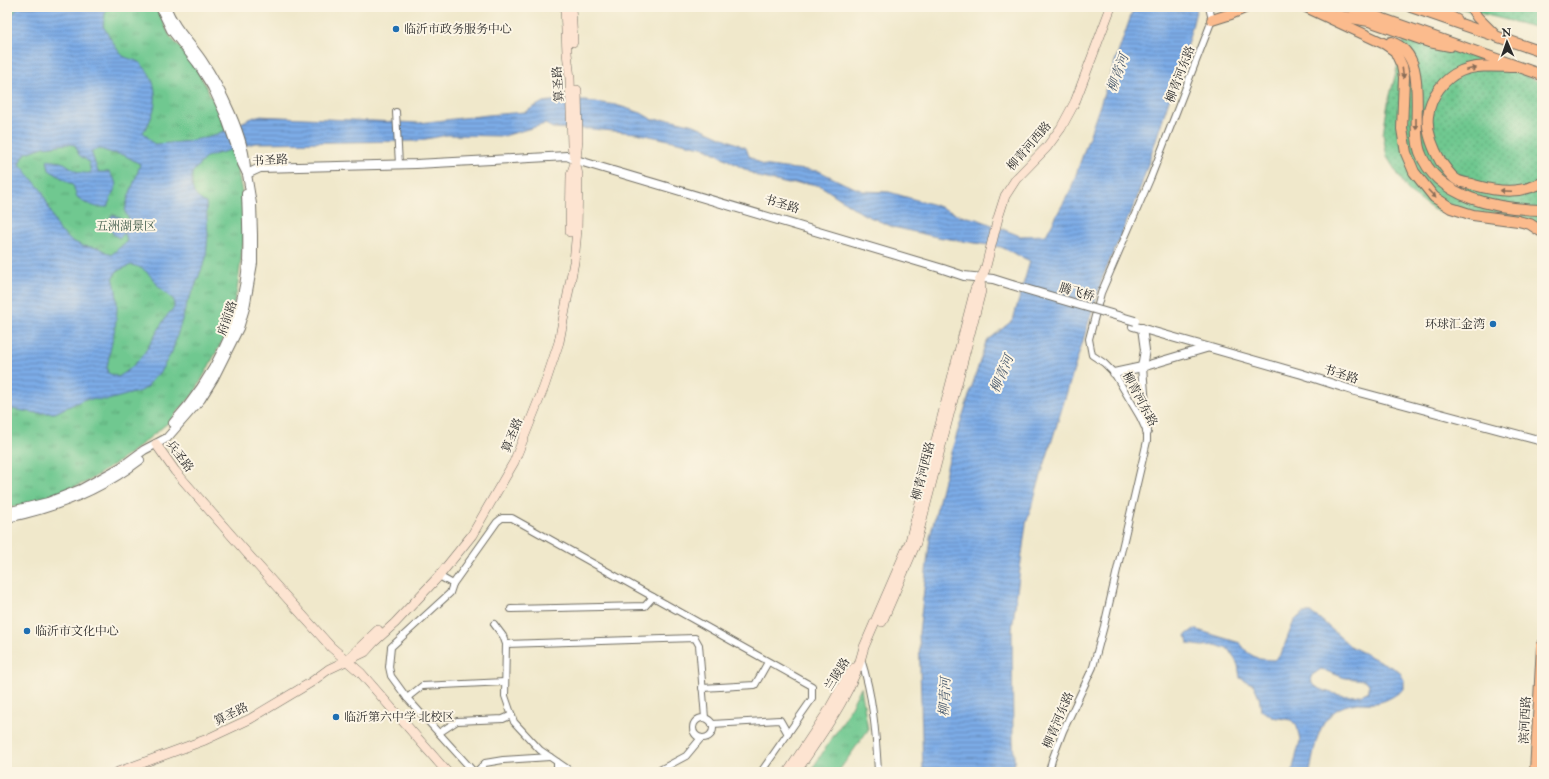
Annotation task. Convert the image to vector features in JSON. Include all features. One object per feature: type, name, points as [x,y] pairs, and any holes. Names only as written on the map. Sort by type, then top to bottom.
[{"type":"main road","name":"算圣路","points":[[565,7],[567,53],[573,78]]},
{"type":"main road","name":"算圣路","points":[[118,772],[204,740],[250,719],[310,683],[329,669],[365,652],[396,622],[438,576],[472,535],[514,462],[544,387],[558,342],[574,262],[577,230],[578,175],[572,146],[575,135],[571,7]]},
{"type":"main road","name":"柳青河西路","points":[[861,659],[869,649],[916,543],[981,291],[980,279],[982,269],[987,258],[1005,196],[1016,178],[1047,147],[1061,128],[1075,102],[1111,7]]},
{"type":"main road","points":[[1212,20],[1247,7]]},
{"type":"main road","points":[[1349,7],[1542,75]]},
{"type":"main road","points":[[1411,7],[1542,52]]},
{"type":"main road","points":[[1429,7],[1440,10],[1475,29]]},
{"type":"main road","points":[[1471,7],[1476,17],[1497,36]]},
{"type":"main road","points":[[1310,9],[1369,21],[1429,42],[1471,50]]},
{"type":"main road","points":[[1310,9],[1386,44],[1395,51],[1402,66],[1404,77],[1402,129],[1406,153],[1414,172],[1434,197],[1451,208],[1473,215],[1530,224],[1542,232]]},
{"type":"main road","points":[[1350,28],[1395,43],[1408,55],[1416,70],[1416,134],[1420,153],[1429,169],[1444,185],[1467,196],[1498,205],[1519,209],[1542,210]]},
{"type":"main road","points":[[1518,67],[1486,66],[1471,68],[1449,78],[1438,88],[1428,116],[1430,135],[1434,150],[1444,167],[1456,180],[1501,191],[1514,191],[1529,188],[1542,183]]},
{"type":"main road","name":"算圣路","points":[[134,772],[200,748],[253,724],[313,688],[333,674],[359,646],[391,618],[425,583],[466,532],[508,459],[538,385],[553,341],[568,262],[571,230],[571,175],[576,160]]},
{"type":"main road","name":"兵圣路","points":[[156,444],[180,477],[320,635],[346,661],[361,673],[448,772]]},
{"type":"main road","name":"滨河西路","points":[[1535,772],[1542,645]]},
{"type":"main road","name":"兰陵路","points":[[788,772],[827,713],[846,679],[861,659]]},
{"type":"main road","name":"兰陵路","points":[[796,772],[833,716],[852,681],[861,659]]},
{"type":"main road","name":"兵圣路","points":[[346,661],[365,688],[440,772]]},
{"type":"street","name":"府前路","points":[[160,7],[171,30],[197,63],[226,112]]},
{"type":"street","name":"府前路","points":[[7,518],[50,508],[84,494],[124,472],[147,455],[196,396],[209,375],[233,326],[239,306],[247,263],[248,235],[245,186],[246,174],[242,154],[217,84],[176,27],[166,7]]},
{"type":"street","points":[[1209,7],[1212,20]]},
{"type":"street","name":"柳青河东路","points":[[1050,772],[1052,760],[1093,667],[1147,441],[1147,432],[1128,396],[1114,373],[1104,363],[1092,355],[1089,339],[1101,293],[1151,177],[1212,20]]},
{"type":"street","points":[[396,114],[397,143],[400,164]]},
{"type":"street","name":"书圣路","points":[[246,174],[260,168],[400,164],[567,156],[576,160],[964,276],[993,280],[1012,287]]},
{"type":"street","name":"书圣路","points":[[246,174],[416,168],[576,160]]},
{"type":"street","name":"腾飞桥","points":[[1012,287],[1134,323]]},
{"type":"street","name":"书圣路","points":[[1134,323],[1142,328],[1302,374],[1355,391],[1542,441]]},
{"type":"street","name":"书圣路","points":[[1134,323],[1304,370],[1356,387],[1542,438]]},
{"type":"street","points":[[1142,328],[1145,350],[1142,367],[1147,432]]},
{"type":"street","points":[[1114,373],[1142,367],[1207,347]]},
{"type":"street","name":"府前路","points":[[7,512],[48,502],[81,489],[102,479],[144,450],[156,444]]},
{"type":"street","points":[[550,757],[503,760],[485,764],[475,772],[407,698],[391,676],[389,667],[391,647],[450,593],[453,584],[497,522],[502,518],[512,518],[812,686],[812,699],[761,772]]},
{"type":"street","points":[[438,576],[453,584]]},
{"type":"street","points":[[511,609],[645,606],[653,596]]},
{"type":"street","points":[[494,624],[503,636],[506,644],[505,696],[514,722],[540,750],[572,772]]},
{"type":"street","points":[[506,644],[695,638],[699,645],[705,718],[712,724],[713,731],[708,737],[701,738],[686,756],[656,772]]},
{"type":"street","points":[[861,659],[868,681],[872,703],[878,772]]},
{"type":"street","points":[[702,688],[755,685],[768,662]]},
{"type":"street","points":[[407,698],[422,686],[505,682]]},
{"type":"street","points":[[438,733],[457,721],[503,719],[512,715]]},
{"type":"street","points":[[701,738],[694,733],[693,725],[698,720],[705,718]]},
{"type":"street","points":[[712,724],[780,720],[788,734]]},
{"type":"street","points":[[557,762],[557,772]]},
{"type":"green space","name":"五洲湖景区","points":[[7,7],[156,7],[170,36],[196,67],[222,118],[235,155],[243,198],[245,229],[237,291],[224,338],[195,392],[169,422],[127,456],[87,482],[34,503],[7,508]]},
{"type":"green space","points":[[1455,7],[1542,7],[1542,29]]},
{"type":"green space","points":[[1405,37],[1502,66],[1542,83],[1542,236],[1534,227],[1488,221],[1434,210],[1409,192],[1387,157],[1383,134],[1388,103]]},
{"type":"green space","points":[[861,687],[868,730],[838,772],[810,772],[844,720]]},
{"type":"water","name":"柳青河","points":[[18,7],[106,7],[103,26],[118,51],[123,56],[140,63],[148,72],[152,80],[155,89],[154,107],[152,116],[143,132],[154,144],[186,141],[209,136],[222,132],[257,116],[419,123],[525,112],[543,102],[558,100],[586,101],[616,105],[641,113],[653,120],[669,119],[694,125],[746,148],[749,156],[763,165],[819,171],[863,191],[889,192],[935,205],[961,216],[977,219],[1020,236],[1046,235],[1071,189],[1134,7],[1197,7],[1190,35],[1137,198],[1103,276],[1026,524],[1012,629],[1013,741],[1015,772],[923,772],[919,633],[930,537],[949,459],[986,342],[1013,320],[1030,261],[1001,247],[937,237],[893,227],[863,214],[821,186],[807,183],[788,184],[759,177],[706,148],[636,133],[592,129],[553,128],[545,124],[504,136],[447,135],[416,141],[255,143],[206,157],[192,173],[193,191],[197,197],[206,203],[208,235],[206,258],[188,300],[172,352],[160,372],[150,382],[148,387],[141,391],[108,400],[85,399],[55,413],[36,413],[11,409],[7,408],[7,23]],"holes":[[[67,144],[75,145],[79,155],[89,162],[91,173],[79,172],[64,163],[47,160],[49,170],[73,185],[77,197],[85,203],[97,207],[107,207],[117,184],[109,172],[98,172],[91,151],[100,149],[124,155],[140,164],[126,206],[125,212],[130,221],[125,223],[120,217],[112,215],[108,224],[113,234],[119,238],[125,233],[127,241],[111,255],[99,248],[83,246],[70,240],[58,229],[42,191],[19,163],[26,153],[43,147]],[[131,265],[147,272],[160,288],[174,300],[174,308],[166,317],[140,358],[130,369],[118,377],[108,373],[107,368],[117,312],[116,290],[113,277],[117,271]]]},
{"type":"water","points":[[1303,613],[1311,613],[1320,619],[1350,646],[1399,671],[1404,680],[1404,689],[1390,698],[1377,703],[1358,703],[1345,706],[1335,711],[1327,718],[1318,738],[1310,772],[1292,772],[1300,741],[1297,726],[1291,720],[1272,717],[1261,710],[1259,697],[1254,685],[1240,678],[1238,665],[1230,650],[1216,645],[1202,646],[1188,644],[1186,635],[1194,629],[1240,643],[1248,653],[1259,659],[1274,660],[1281,654],[1294,621]],"holes":[[[1321,669],[1345,678],[1365,680],[1369,684],[1369,691],[1355,696],[1332,693],[1312,684],[1311,676]]]},
{"type":"place","name":"临沂市政务服务中心","points":[[396,29]]},
{"type":"place","name":"环球汇金湾","points":[[1493,324]]},
{"type":"place","name":"临沂市文化中心","points":[[27,631]]},
{"type":"place","name":"临沂第六中学 北校区","points":[[336,717]]}]
